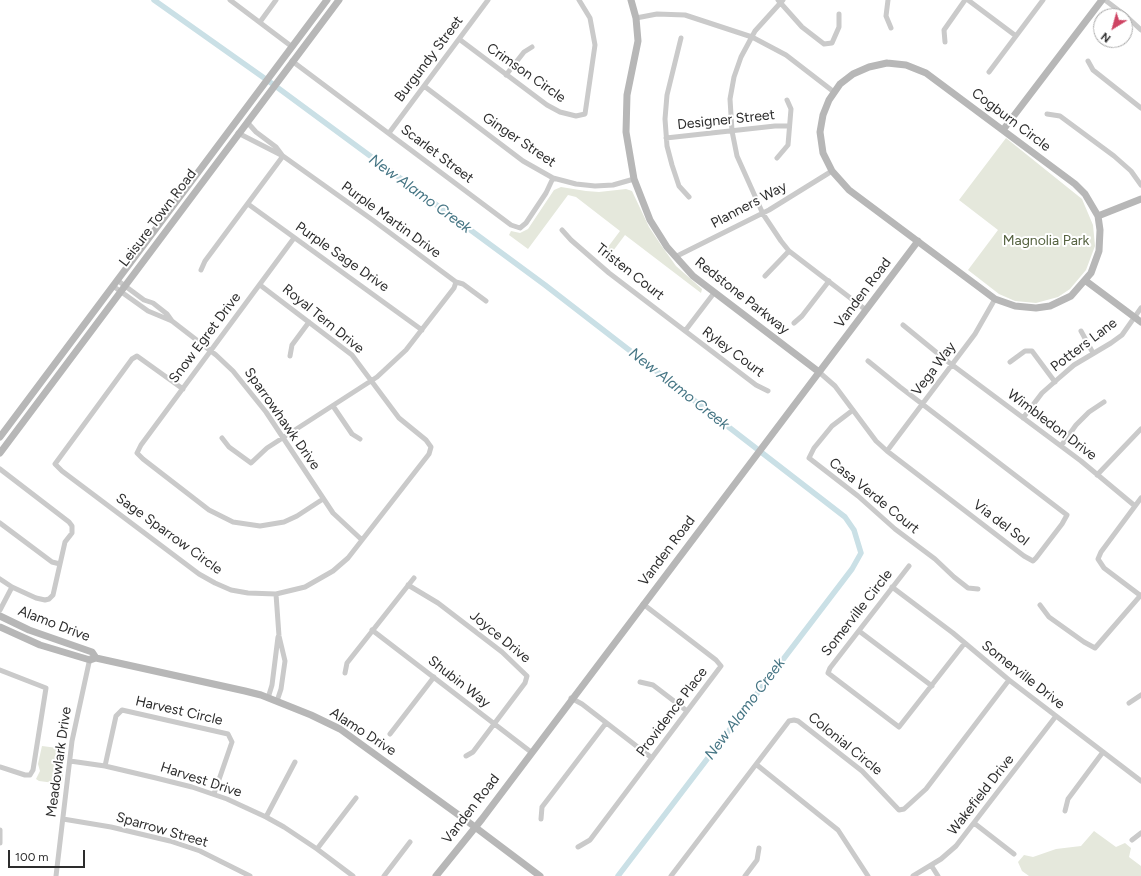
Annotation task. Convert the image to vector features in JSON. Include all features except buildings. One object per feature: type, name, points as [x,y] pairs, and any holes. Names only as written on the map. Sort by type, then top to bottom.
[{"type":"street","points":[[230,0],[291,46]]},
{"type":"street","points":[[260,22],[276,0]]},
{"type":"street","name":"Leisure Town Road","points":[[0,437],[272,71],[327,0]]},
{"type":"street","name":"Leisure Town Road","points":[[0,453],[280,76],[339,0]]},
{"type":"street","name":"Burgundy Street","points":[[389,133],[488,0]]},
{"type":"street","name":"Crimson Circle","points":[[459,40],[547,105],[560,112],[576,116],[584,114],[595,44],[590,18],[579,0]]},
{"type":"street","name":"Redstone Parkway","points":[[631,0],[636,18],[638,41],[627,95],[626,115],[628,149],[634,180],[650,220],[675,257],[693,276],[819,372]]},
{"type":"street","points":[[888,0],[886,16],[891,28]]},
{"type":"street","points":[[944,42],[944,30],[964,0]]},
{"type":"street","points":[[968,0],[1016,36]]},
{"type":"street","points":[[989,72],[1043,0]]},
{"type":"street","points":[[1003,130],[1102,0]]},
{"type":"street","points":[[1105,0],[1141,30]]},
{"type":"street","points":[[839,14],[839,27],[832,43],[824,44],[809,33],[780,1],[765,18],[741,57],[734,77],[730,99],[732,131],[742,171],[771,228],[789,251],[866,310]]},
{"type":"street","points":[[636,18],[658,14],[685,15],[752,37],[786,55],[834,92]]},
{"type":"street","points":[[681,38],[667,95],[665,119],[666,138],[672,165],[679,186],[689,197]]},
{"type":"street","points":[[506,76],[524,52],[532,47]]},
{"type":"street","name":"Scarlet Street","points":[[292,61],[511,225],[520,228],[539,205],[553,178]]},
{"type":"street","points":[[1088,61],[1093,70],[1141,108]]},
{"type":"street","name":"Cogburn Circle","points":[[887,63],[906,65],[926,73],[1003,130],[1075,184],[1090,201],[1098,216],[1100,230],[1099,251],[1094,266],[1086,281],[1071,296],[1050,306],[1021,308],[996,299],[849,190],[832,171],[823,153],[820,132],[823,115],[834,92],[849,77],[868,67],[887,63]]},
{"type":"street","name":"Ginger Street","points":[[424,86],[523,161],[553,178],[576,184],[595,186],[613,185],[634,180]]},
{"type":"street","points":[[777,158],[788,145],[788,126],[791,109],[787,100]]},
{"type":"street","points":[[1048,114],[1060,116],[1108,151],[1131,171],[1141,185]]},
{"type":"street","name":"Purple Martin Drive","points":[[247,122],[256,132],[276,147],[283,156]]},
{"type":"street","name":"Designer Street","points":[[666,138],[775,126],[788,126]]},
{"type":"street","name":"Purple Martin Drive","points":[[238,133],[283,156],[456,282],[463,284],[486,301]]},
{"type":"street","points":[[201,270],[205,261],[283,156]]},
{"type":"street","name":"Planners Way","points":[[675,257],[763,214],[832,171]]},
{"type":"street","points":[[1098,216],[1141,199]]},
{"type":"street","name":"Purple Sage Drive","points":[[248,204],[422,330]]},
{"type":"street","name":"Tristen Court","points":[[562,230],[571,240],[609,273],[685,331]]},
{"type":"street","name":"Snow Egret Drive","points":[[294,238],[141,445],[137,453],[209,510],[233,522],[260,526],[284,522],[297,516],[323,499]]},
{"type":"street","name":"Vanden Road","points":[[436,876],[475,827],[571,698],[918,241]]},
{"type":"street","points":[[766,276],[789,251]]},
{"type":"street","points":[[794,323],[802,316],[829,281]]},
{"type":"street","points":[[1086,281],[1138,319]]},
{"type":"street","points":[[222,438],[229,447],[251,462],[267,448],[372,380],[406,350],[454,288],[456,282]]},
{"type":"street","name":"Sparrowhawk Drive","points":[[115,283],[148,311],[172,321],[211,351],[233,371],[254,396],[323,499],[344,525],[362,540]]},
{"type":"street","name":"Royal Tern Drive","points":[[260,285],[352,355],[399,418],[426,440],[431,447]]},
{"type":"street","name":"Sparrowhawk Drive","points":[[122,288],[144,300],[153,303],[167,314],[172,321]]},
{"type":"street","points":[[685,331],[714,293]]},
{"type":"street","name":"Vega Way","points":[[887,451],[975,334],[996,299]]},
{"type":"street","name":"Potters Lane","points":[[1023,418],[1042,393],[1074,365],[1117,339],[1138,319],[1141,308]]},
{"type":"street","points":[[290,356],[292,345],[309,322]]},
{"type":"street","name":"Wimbledon Drive","points":[[903,325],[952,365],[1061,446],[1134,506]]},
{"type":"street","name":"Ryley Court","points":[[685,331],[756,385],[768,390]]},
{"type":"street","points":[[1081,331],[1093,353]]},
{"type":"street","points":[[1010,362],[1025,351],[1032,352],[1055,382]]},
{"type":"street","name":"Sage Sparrow Circle","points":[[183,389],[137,356],[132,359],[55,464],[80,485],[199,574],[214,584],[248,593],[276,594],[305,587],[318,580],[348,558],[429,454],[431,447]]},
{"type":"street","points":[[868,361],[922,404]]},
{"type":"street","name":"Via del Sol","points":[[819,372],[836,386],[876,441],[887,451],[1032,561],[1054,536],[1067,515],[922,404]]},
{"type":"street","points":[[1061,446],[1076,425],[1089,412],[1104,402]]},
{"type":"street","points":[[333,406],[352,434],[360,439]]},
{"type":"street","name":"Casa Verde Court","points":[[854,410],[832,426],[814,448],[809,458],[858,496],[895,529],[968,588],[978,589]]},
{"type":"street","points":[[1097,476],[1141,429]]},
{"type":"street","points":[[0,469],[72,526],[72,533],[66,542],[53,595],[49,599],[45,600],[36,598],[12,587],[0,579]]},
{"type":"street","points":[[1040,605],[1049,617],[1095,648],[1141,596],[1101,565],[1098,559],[1099,554],[1141,498]]},
{"type":"street","points":[[0,523],[52,562],[60,564]]},
{"type":"street","name":"Somerville Circle","points":[[909,566],[828,672],[884,717],[899,727],[964,644]]},
{"type":"street","points":[[345,673],[347,663],[414,578]]},
{"type":"street","name":"Joyce Drive","points":[[408,585],[438,603],[502,652],[527,676],[525,683],[494,724]]},
{"type":"street","points":[[0,610],[12,587]]},
{"type":"street","name":"Somerville Drive","points":[[892,587],[1009,680],[1141,781]]},
{"type":"street","points":[[276,594],[279,636],[285,660],[281,689],[277,701]]},
{"type":"street","name":"Providence Place","points":[[578,847],[590,840],[721,666],[716,660],[643,604]]},
{"type":"street","name":"Alamo Drive","points":[[0,616],[28,630],[93,657]]},
{"type":"street","name":"Alamo Drive","points":[[0,627],[40,645],[245,691],[277,701],[311,715],[340,730],[475,827],[540,876]]},
{"type":"street","name":"Shubin Way","points":[[372,630],[531,752]]},
{"type":"street","points":[[859,630],[932,686]]},
{"type":"street","points":[[268,698],[272,685],[279,636]]},
{"type":"street","name":"Meadowlark Drive","points":[[56,876],[76,719],[93,657]]},
{"type":"street","points":[[0,670],[41,684],[46,688],[33,769],[30,774],[25,775],[0,767]]},
{"type":"street","points":[[390,734],[434,677]]},
{"type":"street","name":"Colonial Circle","points":[[672,876],[789,721],[794,720],[871,778],[899,810],[904,809],[926,789],[1009,680]]},
{"type":"street","points":[[640,682],[653,685],[687,711]]},
{"type":"street","points":[[1129,703],[1141,695]]},
{"type":"street","points":[[571,698],[582,704],[652,758]]},
{"type":"street","name":"Harvest Circle","points":[[105,766],[116,716],[122,710],[228,734],[232,742],[214,794]]},
{"type":"street","name":"Wakefield Drive","points":[[913,876],[950,852],[1056,716]]},
{"type":"street","points":[[540,819],[542,807],[606,723]]},
{"type":"street","points":[[466,756],[473,752],[494,724]]},
{"type":"street","points":[[1066,811],[1068,799],[1103,752]]},
{"type":"street","name":"Harvest Drive","points":[[70,761],[105,766],[214,794],[266,816],[317,849],[353,876]]},
{"type":"street","points":[[266,816],[295,762]]},
{"type":"street","points":[[757,765],[838,830],[868,876]]},
{"type":"street","points":[[317,849],[356,798]]},
{"type":"street","name":"Sparrow Street","points":[[64,819],[111,827],[170,841],[200,851],[250,876]]},
{"type":"street","points":[[974,823],[1014,854]]},
{"type":"street","points":[[0,830],[0,843]]},
{"type":"street","points":[[1132,840],[1141,833]]},
{"type":"street","points":[[384,876],[410,842]]},
{"type":"street","points":[[745,876],[757,860],[759,848]]},
{"type":"street","points":[[931,865],[938,876]]},
{"type":"green space","name":"Magnolia Park","points":[[1006,138],[1082,199],[1093,225],[1095,246],[1086,270],[1070,289],[1058,297],[1036,303],[1015,301],[999,294],[968,270],[998,230],[959,200]]},
{"type":"green space","points":[[561,187],[599,192],[626,189],[632,191],[649,227],[661,245],[676,266],[702,289],[701,293],[625,235],[607,259],[602,255],[620,231],[576,197],[568,195],[528,249],[509,235],[511,231],[520,233],[528,229],[554,190]]},
{"type":"green space","points":[[42,746],[65,749],[62,784],[39,781],[36,779],[40,771],[38,764]]},
{"type":"green space","points":[[1094,831],[1116,847],[1125,843],[1131,848],[1129,857],[1141,866],[1141,876],[1029,876],[1022,871],[1018,862],[1024,855],[1033,857],[1056,849],[1081,846]]},
{"type":"waterway","name":"New Alamo Creek","points":[[154,0],[274,85],[545,285],[845,517],[854,530],[861,553],[852,569],[618,876]]}]
